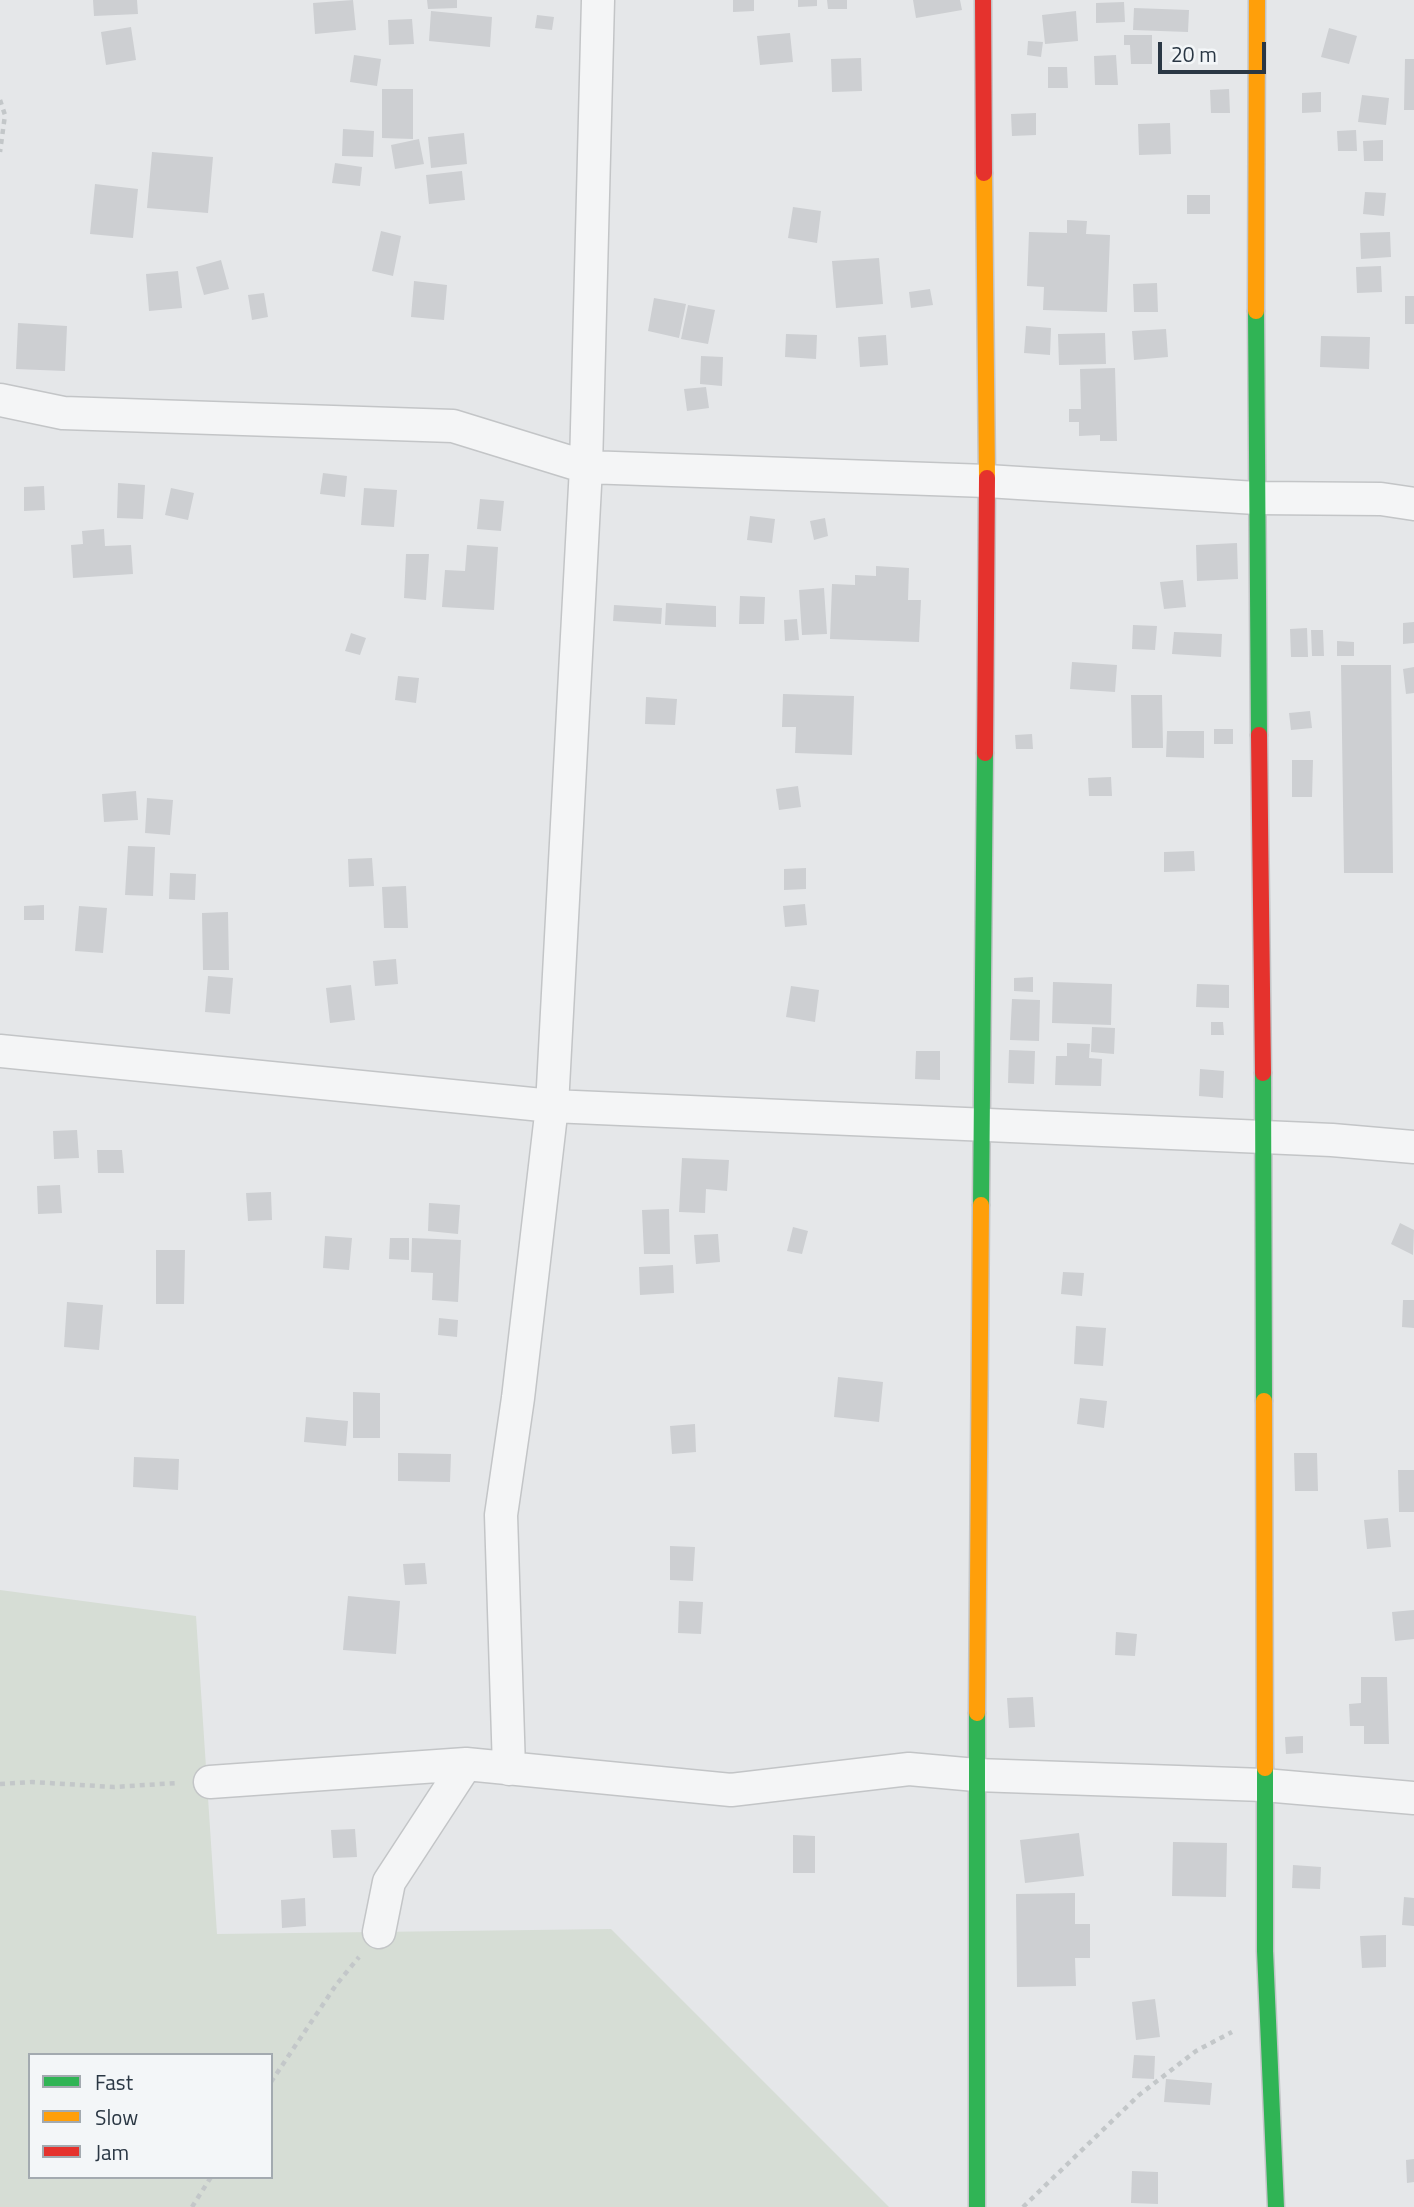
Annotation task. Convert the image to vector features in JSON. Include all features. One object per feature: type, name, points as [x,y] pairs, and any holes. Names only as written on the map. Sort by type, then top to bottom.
[{"type":"street","points":[[509,1769],[501,1515],[519,1398],[552,1106],[586,467],[598,0]]},
{"type":"street","points":[[977,2207],[976,1775],[987,481],[983,0]]},
{"type":"street","points":[[1256,0],[1256,498],[1264,1139],[1264,1785],[1267,2014],[1276,2207]]},
{"type":"street","points":[[0,400],[63,413],[453,426],[586,467],[987,481],[1256,498],[1381,499],[1414,504]]},
{"type":"street","points":[[0,1051],[552,1106],[1332,1140],[1414,1147]]},
{"type":"street","points":[[379,1932],[389,1882],[466,1764]]},
{"type":"street","points":[[210,1782],[466,1764],[731,1790],[909,1769],[976,1775],[1264,1785],[1414,1798]]},
{"type":"path","points":[[0,100],[5,115],[0,152]]},
{"type":"path","points":[[0,1784],[32,1782],[114,1787],[210,1782]]},
{"type":"path","points":[[273,2079],[336,1985],[379,1932]]},
{"type":"path","points":[[1023,2207],[1139,2095],[1196,2051],[1267,2014]]},
{"type":"path","points":[[192,2207],[210,2179]]},
{"type":"shaded area","points":[[0,1590],[196,1616],[217,1934],[611,1929],[889,2207],[0,2207]]},
{"type":"building","points":[[93,0],[137,0],[138,14],[94,16]]},
{"type":"building","points":[[353,0],[356,30],[315,34],[313,3]]},
{"type":"building","points":[[427,0],[457,0],[457,8],[428,9]]},
{"type":"building","points":[[733,0],[754,0],[754,11],[733,12]]},
{"type":"building","points":[[798,0],[817,0],[817,6],[798,7]]},
{"type":"building","points":[[827,0],[847,0],[847,9],[828,9]]},
{"type":"building","points":[[913,0],[960,0],[962,10],[916,18]]},
{"type":"building","points":[[1124,2],[1125,22],[1096,23],[1096,3]]},
{"type":"building","points":[[1134,8],[1189,10],[1188,32],[1133,30]]},
{"type":"building","points":[[431,11],[492,17],[490,47],[429,41]]},
{"type":"building","points":[[1076,11],[1078,41],[1045,44],[1042,15]]},
{"type":"building","points":[[537,15],[554,17],[552,30],[535,28]]},
{"type":"building","points":[[412,19],[414,44],[389,45],[388,20]]},
{"type":"building","points":[[131,27],[136,60],[106,65],[101,32]]},
{"type":"building","points":[[1329,28],[1357,36],[1349,64],[1321,57]]},
{"type":"building","points":[[790,33],[793,62],[760,65],[757,36]]},
{"type":"building","points":[[1124,35],[1152,35],[1152,64],[1131,64],[1130,45],[1124,45]]},
{"type":"building","points":[[1028,41],[1043,42],[1041,57],[1027,55]]},
{"type":"building","points":[[354,55],[381,59],[377,86],[350,82]]},
{"type":"building","points":[[1116,55],[1118,85],[1095,85],[1094,56]]},
{"type":"building","points":[[861,58],[862,91],[832,92],[831,59]]},
{"type":"building","points":[[1405,59],[1414,59],[1414,110],[1404,110]]},
{"type":"building","points":[[1048,67],[1067,67],[1068,88],[1048,88]]},
{"type":"building","points":[[382,89],[413,89],[413,139],[382,138]]},
{"type":"building","points":[[1229,89],[1230,113],[1211,113],[1210,90]]},
{"type":"building","points":[[1321,92],[1321,112],[1302,113],[1302,93]]},
{"type":"building","points":[[1362,95],[1389,98],[1386,125],[1358,122]]},
{"type":"building","points":[[1036,113],[1036,135],[1012,136],[1011,114]]},
{"type":"building","points":[[1170,123],[1171,154],[1139,155],[1138,124]]},
{"type":"building","points":[[343,129],[374,131],[373,157],[342,156]]},
{"type":"building","points":[[1356,130],[1357,151],[1338,151],[1337,131]]},
{"type":"building","points":[[464,133],[467,164],[431,168],[428,137]]},
{"type":"building","points":[[419,139],[424,164],[395,169],[391,145]]},
{"type":"building","points":[[1383,140],[1383,161],[1364,161],[1363,141]]},
{"type":"building","points":[[152,152],[213,157],[208,213],[147,208]]},
{"type":"building","points":[[335,163],[362,167],[360,186],[332,183]]},
{"type":"building","points":[[462,171],[465,200],[429,204],[426,175]]},
{"type":"building","points":[[95,184],[138,189],[133,238],[90,234]]},
{"type":"building","points":[[1365,192],[1386,193],[1384,216],[1363,214]]},
{"type":"building","points":[[1187,195],[1210,195],[1210,214],[1187,214]]},
{"type":"building","points":[[793,207],[821,211],[817,243],[788,238]]},
{"type":"building","points":[[1067,220],[1087,221],[1086,234],[1110,235],[1107,312],[1043,310],[1044,287],[1027,286],[1029,232],[1067,233]]},
{"type":"building","points":[[381,231],[401,236],[393,276],[372,271]]},
{"type":"building","points":[[1390,232],[1391,257],[1361,259],[1360,233]]},
{"type":"building","points":[[879,258],[883,304],[836,308],[832,261]]},
{"type":"building","points":[[221,260],[229,289],[204,295],[196,267]]},
{"type":"building","points":[[1381,266],[1382,292],[1357,293],[1356,267]]},
{"type":"building","points":[[178,271],[182,308],[149,311],[146,274]]},
{"type":"building","points":[[414,281],[447,285],[444,320],[411,317]]},
{"type":"building","points":[[1157,283],[1158,312],[1134,312],[1133,284]]},
{"type":"building","points":[[930,289],[933,305],[911,308],[909,292]]},
{"type":"building","points":[[264,293],[268,317],[252,320],[248,295]]},
{"type":"building","points":[[1405,296],[1414,296],[1414,324],[1405,324]]},
{"type":"building","points":[[654,298],[686,304],[679,338],[648,331]]},
{"type":"building","points":[[688,305],[715,310],[708,344],[681,339]]},
{"type":"building","points":[[18,323],[67,326],[65,371],[16,369]]},
{"type":"building","points":[[1026,326],[1051,328],[1050,355],[1024,353]]},
{"type":"building","points":[[1166,329],[1168,357],[1134,360],[1132,331]]},
{"type":"building","points":[[1105,333],[1106,364],[1059,365],[1058,334]]},
{"type":"building","points":[[786,334],[817,335],[816,359],[785,357]]},
{"type":"building","points":[[886,335],[888,365],[860,367],[858,337]]},
{"type":"building","points":[[1321,336],[1370,337],[1369,369],[1320,367]]},
{"type":"building","points":[[701,356],[723,357],[722,386],[700,384]]},
{"type":"building","points":[[1115,368],[1117,441],[1100,441],[1100,435],[1079,436],[1079,422],[1069,422],[1069,409],[1081,409],[1080,369]]},
{"type":"building","points":[[706,387],[709,408],[687,411],[684,389]]},
{"type":"building","points":[[323,473],[347,476],[345,497],[320,494]]},
{"type":"building","points":[[118,483],[145,485],[143,519],[117,518]]},
{"type":"building","points":[[44,486],[45,510],[24,511],[24,487]]},
{"type":"building","points":[[171,488],[194,493],[188,520],[165,515]]},
{"type":"building","points":[[364,488],[397,490],[394,527],[361,525]]},
{"type":"building","points":[[480,499],[504,501],[501,531],[477,529]]},
{"type":"building","points":[[750,516],[775,519],[772,543],[747,540]]},
{"type":"building","points":[[825,518],[828,536],[814,540],[810,521]]},
{"type":"building","points":[[104,529],[105,546],[131,545],[133,574],[73,578],[71,545],[83,544],[82,531]]},
{"type":"building","points":[[1237,543],[1238,579],[1197,581],[1196,545]]},
{"type":"building","points":[[467,545],[498,547],[494,610],[442,607],[445,570],[465,571]]},
{"type":"building","points":[[406,554],[429,554],[426,600],[404,598]]},
{"type":"building","points":[[876,566],[909,568],[908,600],[921,600],[919,642],[830,639],[832,584],[855,585],[855,575],[876,576]]},
{"type":"building","points":[[1183,580],[1186,607],[1164,609],[1160,582]]},
{"type":"building","points":[[824,588],[827,634],[802,635],[799,590]]},
{"type":"building","points":[[740,596],[765,597],[764,624],[739,624]]},
{"type":"building","points":[[666,603],[716,606],[716,627],[665,625]]},
{"type":"building","points":[[614,605],[662,608],[661,624],[613,621]]},
{"type":"building","points":[[797,619],[799,640],[785,641],[784,620]]},
{"type":"building","points":[[1414,622],[1414,643],[1403,644],[1403,623]]},
{"type":"building","points":[[1133,625],[1157,626],[1155,650],[1132,649]]},
{"type":"building","points":[[1307,628],[1308,657],[1291,657],[1290,629]]},
{"type":"building","points":[[1311,630],[1323,630],[1324,656],[1312,656]]},
{"type":"building","points":[[1174,632],[1222,634],[1221,657],[1172,654]]},
{"type":"building","points":[[351,633],[366,638],[360,655],[345,651]]},
{"type":"building","points":[[1337,641],[1354,642],[1354,656],[1337,656]]},
{"type":"building","points":[[1072,662],[1117,665],[1115,692],[1070,689]]},
{"type":"building","points":[[1341,665],[1391,665],[1393,873],[1344,873]]},
{"type":"building","points":[[1414,667],[1414,693],[1406,694],[1403,669]]},
{"type":"building","points":[[398,676],[419,678],[416,703],[395,700]]},
{"type":"building","points":[[783,694],[854,696],[852,755],[795,753],[796,727],[782,727]]},
{"type":"building","points":[[1131,695],[1162,695],[1163,748],[1132,748]]},
{"type":"building","points":[[646,697],[677,699],[675,725],[645,724]]},
{"type":"building","points":[[1310,711],[1312,728],[1291,730],[1289,713]]},
{"type":"building","points":[[1214,729],[1233,729],[1233,744],[1214,744]]},
{"type":"building","points":[[1167,731],[1204,731],[1204,758],[1166,757]]},
{"type":"building","points":[[1032,734],[1033,749],[1016,749],[1015,735]]},
{"type":"building","points":[[1292,760],[1313,760],[1312,797],[1292,797]]},
{"type":"building","points":[[1111,777],[1112,796],[1089,796],[1088,778]]},
{"type":"building","points":[[798,786],[801,807],[779,810],[776,789]]},
{"type":"building","points":[[136,791],[138,820],[104,822],[102,794]]},
{"type":"building","points":[[147,798],[173,800],[170,835],[145,833]]},
{"type":"building","points":[[128,846],[155,847],[153,896],[125,895]]},
{"type":"building","points":[[1194,851],[1195,871],[1164,872],[1164,852]]},
{"type":"building","points":[[372,858],[374,886],[349,887],[348,859]]},
{"type":"building","points":[[806,868],[806,889],[784,890],[784,869]]},
{"type":"building","points":[[170,873],[196,874],[195,900],[169,899]]},
{"type":"building","points":[[406,886],[408,928],[384,928],[382,887]]},
{"type":"building","points":[[805,904],[807,925],[785,927],[783,906]]},
{"type":"building","points":[[44,905],[44,920],[24,920],[24,906]]},
{"type":"building","points":[[79,906],[107,908],[103,953],[75,951]]},
{"type":"building","points":[[228,912],[229,970],[203,970],[202,913]]},
{"type":"building","points":[[396,959],[398,984],[375,986],[373,961]]},
{"type":"building","points":[[208,976],[233,978],[230,1014],[205,1012]]},
{"type":"building","points":[[1033,977],[1033,992],[1014,991],[1014,978]]},
{"type":"building","points":[[1053,982],[1112,984],[1111,1025],[1052,1023]]},
{"type":"building","points":[[1197,984],[1229,985],[1229,1008],[1196,1007]]},
{"type":"building","points":[[351,985],[355,1020],[330,1023],[326,988]]},
{"type":"building","points":[[791,986],[819,990],[815,1022],[786,1017]]},
{"type":"building","points":[[1012,999],[1040,1000],[1039,1041],[1010,1040]]},
{"type":"building","points":[[1211,1022],[1223,1022],[1224,1035],[1211,1035]]},
{"type":"building","points":[[1092,1027],[1115,1028],[1114,1054],[1091,1052]]},
{"type":"building","points":[[1067,1043],[1090,1044],[1089,1058],[1102,1059],[1101,1086],[1055,1085],[1056,1056],[1067,1056]]},
{"type":"building","points":[[1009,1050],[1035,1051],[1034,1084],[1008,1083]]},
{"type":"building","points":[[916,1051],[940,1051],[940,1080],[915,1079]]},
{"type":"building","points":[[1200,1069],[1224,1071],[1223,1098],[1199,1096]]},
{"type":"building","points":[[77,1130],[79,1158],[54,1159],[53,1131]]},
{"type":"building","points":[[97,1150],[122,1150],[124,1173],[98,1173]]},
{"type":"building","points":[[682,1158],[729,1160],[727,1191],[706,1189],[705,1213],[679,1212]]},
{"type":"building","points":[[60,1185],[62,1213],[38,1214],[37,1186]]},
{"type":"building","points":[[271,1192],[272,1220],[248,1221],[246,1193]]},
{"type":"building","points":[[429,1203],[460,1205],[458,1234],[428,1231]]},
{"type":"building","points":[[669,1209],[670,1254],[644,1254],[642,1210]]},
{"type":"building","points":[[1400,1223],[1414,1230],[1413,1255],[1391,1244]]},
{"type":"building","points":[[793,1227],[808,1231],[802,1254],[787,1251]]},
{"type":"building","points":[[718,1234],[720,1262],[696,1264],[694,1235]]},
{"type":"building","points":[[325,1236],[352,1238],[349,1270],[323,1268]]},
{"type":"building","points":[[390,1238],[409,1238],[409,1260],[389,1259]]},
{"type":"building","points":[[412,1238],[461,1240],[458,1302],[432,1300],[433,1273],[411,1272]]},
{"type":"building","points":[[156,1250],[185,1250],[184,1304],[156,1304]]},
{"type":"building","points":[[673,1265],[674,1293],[640,1295],[639,1267]]},
{"type":"building","points":[[1063,1272],[1084,1273],[1082,1296],[1061,1294]]},
{"type":"building","points":[[1403,1300],[1414,1300],[1414,1328],[1402,1327]]},
{"type":"building","points":[[67,1302],[103,1305],[99,1350],[64,1347]]},
{"type":"building","points":[[439,1318],[458,1320],[457,1337],[438,1335]]},
{"type":"building","points":[[1076,1326],[1106,1328],[1103,1366],[1074,1364]]},
{"type":"building","points":[[838,1377],[883,1382],[879,1422],[834,1417]]},
{"type":"building","points":[[353,1392],[380,1393],[380,1438],[353,1438]]},
{"type":"building","points":[[1080,1398],[1107,1401],[1104,1428],[1077,1424]]},
{"type":"building","points":[[306,1417],[348,1421],[346,1446],[304,1442]]},
{"type":"building","points":[[695,1424],[696,1452],[672,1454],[670,1426]]},
{"type":"building","points":[[398,1453],[451,1454],[450,1482],[398,1481]]},
{"type":"building","points":[[1294,1453],[1317,1453],[1318,1491],[1295,1491]]},
{"type":"building","points":[[134,1457],[179,1459],[178,1490],[133,1487]]},
{"type":"building","points":[[1398,1470],[1414,1470],[1414,1512],[1399,1512]]},
{"type":"building","points":[[1388,1518],[1391,1547],[1367,1549],[1364,1520]]},
{"type":"building","points":[[670,1546],[695,1547],[693,1581],[670,1580]]},
{"type":"building","points":[[425,1563],[427,1584],[405,1585],[403,1564]]},
{"type":"building","points":[[348,1596],[400,1601],[396,1654],[343,1650]]},
{"type":"building","points":[[679,1601],[703,1602],[701,1634],[678,1633]]},
{"type":"building","points":[[1414,1610],[1414,1639],[1395,1641],[1392,1612]]},
{"type":"building","points":[[1116,1632],[1137,1634],[1135,1656],[1115,1655]]},
{"type":"building","points":[[1361,1677],[1387,1677],[1389,1744],[1364,1744],[1364,1726],[1350,1726],[1349,1704],[1361,1703]]},
{"type":"building","points":[[1033,1697],[1035,1727],[1009,1728],[1007,1698]]},
{"type":"building","points":[[1303,1736],[1303,1753],[1286,1754],[1285,1737]]},
{"type":"building","points":[[355,1829],[357,1857],[333,1858],[331,1830]]},
{"type":"building","points":[[1079,1833],[1084,1876],[1025,1883],[1020,1840]]},
{"type":"building","points":[[793,1835],[815,1836],[815,1873],[793,1873]]},
{"type":"building","points":[[1173,1842],[1227,1843],[1226,1897],[1172,1896]]},
{"type":"building","points":[[1293,1865],[1321,1867],[1320,1889],[1292,1888]]},
{"type":"building","points":[[1075,1893],[1075,1924],[1090,1924],[1090,1958],[1075,1958],[1076,1986],[1017,1987],[1016,1894]]},
{"type":"building","points":[[1404,1897],[1414,1898],[1414,1926],[1402,1925]]},
{"type":"building","points":[[305,1898],[306,1926],[282,1928],[281,1900]]},
{"type":"building","points":[[1386,1935],[1386,1967],[1362,1968],[1360,1936]]},
{"type":"building","points":[[1155,1999],[1160,2037],[1136,2040],[1132,2002]]},
{"type":"building","points":[[1134,2055],[1155,2056],[1154,2079],[1132,2078]]},
{"type":"building","points":[[1166,2079],[1212,2083],[1210,2105],[1164,2102]]},
{"type":"building","points":[[1414,2159],[1414,2182],[1407,2183],[1406,2160]]},
{"type":"building","points":[[1132,2171],[1158,2172],[1158,2204],[1131,2203]]},
{"type":"traffic: fast","points":[[1256,311],[1259,735]]},
{"type":"traffic: fast","points":[[981,1205],[985,753]]},
{"type":"traffic: fast","points":[[1263,1073],[1264,1401]]},
{"type":"traffic: fast","points":[[977,1713],[977,2207]]},
{"type":"traffic: fast","points":[[1265,1768],[1265,1951],[1276,2207]]},
{"type":"traffic: slow","points":[[1256,311],[1257,0]]},
{"type":"traffic: slow","points":[[984,173],[987,478]]},
{"type":"traffic: slow","points":[[977,1713],[981,1205]]},
{"type":"traffic: slow","points":[[1264,1401],[1265,1768]]},
{"type":"traffic: jam","points":[[983,0],[984,173]]},
{"type":"traffic: jam","points":[[985,753],[987,478]]},
{"type":"traffic: jam","points":[[1259,735],[1263,1073]]}]
